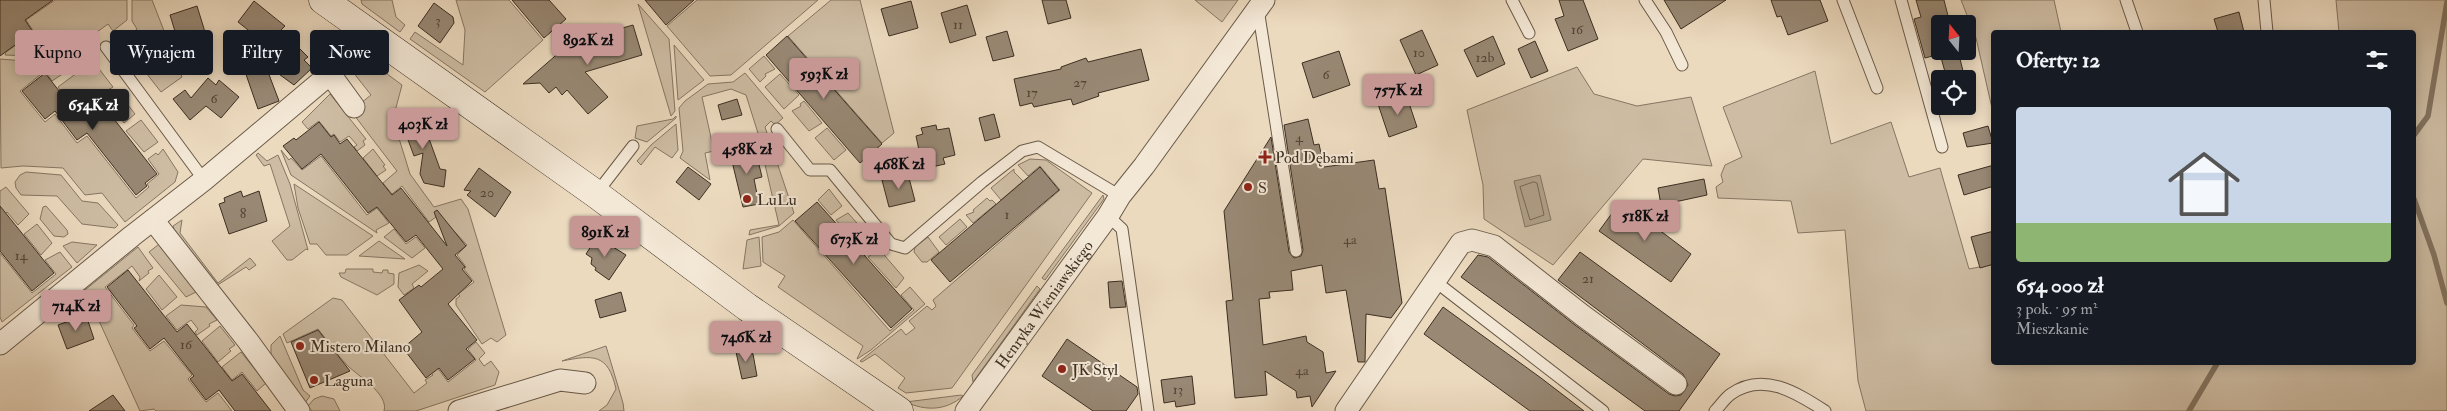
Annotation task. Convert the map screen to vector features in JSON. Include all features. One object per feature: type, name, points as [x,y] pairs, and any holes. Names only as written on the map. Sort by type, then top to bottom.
[{"type":"street","points":[[323,0],[596,194],[747,307],[899,411]]},
{"type":"street","name":"Henryka Wieniawskiego","points":[[966,411],[1261,4]]},
{"type":"street","points":[[0,343],[204,180],[330,74],[354,108]]},
{"type":"street","points":[[153,220],[248,341],[299,411]]},
{"type":"street","points":[[1346,411],[1461,243],[1472,240],[1494,246],[1582,316],[1676,384]]},
{"type":"street","points":[[459,411],[560,380],[585,384]]},
{"type":"lane","points":[[1512,0],[1529,33]]},
{"type":"lane","points":[[1646,0],[1666,32],[1682,65]]},
{"type":"lane","points":[[1843,0],[1877,88]]},
{"type":"lane","points":[[1901,0],[1942,147]]},
{"type":"lane","points":[[2126,0],[2135,30]]},
{"type":"lane","points":[[2264,0],[2267,30]]},
{"type":"lane","points":[[1261,4],[1296,252]]},
{"type":"lane","points":[[106,47],[204,180]]},
{"type":"lane","points":[[777,129],[810,170],[830,170],[891,244],[905,248],[982,182],[1022,151],[1038,147],[1120,196]]},
{"type":"lane","points":[[596,194],[633,146]]},
{"type":"lane","points":[[1108,216],[1122,229],[1148,411]]},
{"type":"lane","points":[[1436,282],[1603,411]]},
{"type":"lane","points":[[1715,411],[1732,394],[1759,382],[1797,393],[1824,411]]},
{"type":"shaded area","points":[[55,0],[127,0],[127,20],[114,30],[108,24],[100,30],[33,30],[26,20]]},
{"type":"shaded area","points":[[132,0],[152,0],[164,30],[136,30],[132,21]]},
{"type":"shaded area","points":[[361,0],[392,0],[396,17],[405,25],[400,32],[362,4]]},
{"type":"shaded area","points":[[456,0],[509,0],[543,40],[485,92],[410,39],[415,32],[463,65],[465,30]]},
{"type":"shaded area","points":[[697,0],[818,0],[731,75],[710,76],[667,26]]},
{"type":"shaded area","points":[[831,0],[860,0],[894,133],[882,143],[788,36]]},
{"type":"shaded area","points":[[1195,0],[1238,0],[1222,22]]},
{"type":"shaded area","points":[[1961,0],[2054,0],[2061,30],[1991,30],[1991,104],[1976,38],[1976,15],[1967,15]]},
{"type":"shaded area","points":[[2336,0],[2447,0],[2447,411],[1866,411],[1858,381],[1845,230],[1798,233],[1791,201],[1718,198],[1716,187],[1723,182],[1721,175],[1725,165],[1742,157],[1723,107],[1815,71],[1831,144],[1891,122],[1909,177],[1940,168],[1969,269],[1991,265],[1991,365],[2416,365],[2416,30],[2339,30]]},
{"type":"shaded area","points":[[638,4],[669,39],[675,111],[671,116]]},
{"type":"shaded area","points":[[674,45],[704,80],[678,100]]},
{"type":"shaded area","points":[[15,46],[15,55],[5,55]]},
{"type":"shaded area","points":[[764,56],[775,69],[765,74],[766,76],[760,82],[749,69]]},
{"type":"shaded area","points":[[0,59],[15,60],[15,75],[40,75],[20,91],[45,122],[55,114],[77,143],[87,136],[136,198],[149,187],[147,184],[159,174],[148,159],[156,153],[158,155],[163,149],[178,172],[175,182],[125,222],[102,193],[85,195],[63,168],[23,166],[1,168]]},
{"type":"shaded area","points":[[1577,67],[1594,94],[1637,106],[1691,97],[1712,166],[1643,159],[1553,265],[1484,219],[1483,185],[1467,110]]},
{"type":"shaded area","points":[[100,70],[113,87],[95,95],[97,98],[87,104],[89,100],[80,90],[67,100],[58,87],[74,75],[100,75]]},
{"type":"shaded area","points":[[745,73],[783,118],[775,125],[771,121],[765,127],[794,213],[779,226],[749,235],[750,230],[779,225],[757,130],[746,95],[731,89],[702,97],[714,151],[705,153],[710,180],[680,158],[683,151],[679,108],[685,101],[708,84],[733,82]]},
{"type":"shaded area","points":[[780,74],[799,95],[784,109],[765,87]]},
{"type":"shaded area","points":[[48,75],[61,75],[52,81]]},
{"type":"shaded area","points":[[148,75],[181,75],[182,77],[161,92]]},
{"type":"shaded area","points":[[355,75],[388,75],[402,85],[393,119],[410,174],[434,207],[461,199],[468,209],[506,335],[497,342],[491,338],[482,344],[456,305],[456,299],[460,296],[458,294],[474,282],[464,269],[466,267],[457,255],[467,245],[439,215],[429,222],[402,186],[392,194],[383,183],[397,171],[351,111],[371,95]]},
{"type":"shaded area","points":[[118,92],[135,114],[124,123],[114,110],[100,121],[95,115],[104,109],[101,105]]},
{"type":"shaded area","points":[[330,94],[366,139],[363,141],[365,145],[357,151],[354,147],[357,145],[349,136],[340,142],[334,134],[331,136],[319,121],[308,129],[302,122]]},
{"type":"shaded area","points":[[804,101],[822,123],[809,131],[792,111],[801,106],[800,104]]},
{"type":"shaded area","points":[[676,116],[676,118],[647,142],[635,138],[637,126],[673,119]]},
{"type":"shaded area","points":[[141,120],[158,142],[144,152],[126,131]]},
{"type":"shaded area","points":[[676,124],[678,150],[672,158],[655,147],[641,165],[637,161],[651,145]]},
{"type":"shaded area","points":[[827,128],[846,150],[834,160],[815,138]]},
{"type":"shaded area","points":[[373,149],[385,165],[383,166],[386,170],[377,176],[363,158]]},
{"type":"shaded area","points":[[281,150],[289,160],[291,158],[302,170],[321,156],[367,215],[377,208],[389,223],[376,230],[377,233],[291,175]]},
{"type":"shaded area","points":[[258,153],[267,161],[278,155],[290,184],[308,250],[306,249],[292,260],[287,260],[272,241],[290,226],[270,164],[264,166],[256,155]]},
{"type":"shaded area","points":[[1030,159],[1046,160],[1092,193],[952,388],[906,393],[898,388],[905,378],[875,354],[862,362],[860,361],[901,329],[906,335],[915,328],[909,321],[927,306],[932,310],[936,306],[933,300],[1060,190],[1040,166],[1028,176],[1018,165]]},
{"type":"shaded area","points":[[1014,169],[1014,172],[1023,181],[1001,200],[991,188]]},
{"type":"shaded area","points":[[26,172],[61,175],[82,201],[98,203],[118,225],[115,228],[82,224],[57,196],[21,195],[16,188],[15,182],[20,175]]},
{"type":"shaded area","points":[[294,184],[373,236],[347,255],[326,255],[317,244],[310,244],[298,208]]},
{"type":"shaded area","points":[[6,187],[29,214],[18,225],[7,212],[0,218],[0,191]]},
{"type":"shaded area","points":[[829,189],[842,206],[831,215],[818,200]]},
{"type":"shaded area","points":[[1103,195],[1104,199],[1045,280],[1042,278]]},
{"type":"shaded area","points":[[987,198],[996,204],[973,223],[966,215],[974,212],[973,210]]},
{"type":"shaded area","points":[[46,206],[67,230],[68,234],[64,237],[54,236],[40,219],[43,207]]},
{"type":"shaded area","points":[[848,213],[873,241],[869,244],[871,246],[863,252],[836,220]]},
{"type":"shaded area","points":[[960,219],[967,227],[946,245],[939,237]]},
{"type":"shaded area","points":[[182,220],[180,233],[218,283],[250,258],[256,265],[249,270],[246,267],[216,286],[174,229],[173,226]]},
{"type":"shaded area","points":[[793,220],[890,331],[914,310],[901,295],[910,287],[925,304],[871,350],[857,359],[863,346],[778,287],[785,276],[763,262],[762,237],[779,232]]},
{"type":"shaded area","points":[[37,224],[52,243],[41,255],[24,234]]},
{"type":"shaded area","points":[[394,229],[406,244],[416,237],[425,248],[412,258],[384,237]]},
{"type":"shaded area","points":[[759,237],[761,266],[743,269],[747,240]]},
{"type":"shaded area","points":[[928,237],[939,252],[927,262],[922,262],[914,252],[915,247]]},
{"type":"shaded area","points":[[163,241],[200,290],[186,297],[149,252]]},
{"type":"shaded area","points":[[379,241],[405,259],[359,256]]},
{"type":"shaded area","points":[[72,242],[97,245],[77,263],[63,246]]},
{"type":"shaded area","points":[[138,247],[153,268],[148,271],[149,273],[139,281],[140,277],[132,266],[105,287],[134,325],[132,328],[150,351],[164,341],[192,375],[188,379],[206,402],[218,393],[232,411],[156,411],[154,409],[140,411],[85,290]]},
{"type":"shaded area","points":[[879,249],[904,278],[896,288],[868,257]]},
{"type":"shaded area","points":[[60,252],[72,267],[2,322],[0,317],[0,253],[32,293],[56,274],[45,260]]},
{"type":"shaded area","points":[[419,265],[428,271],[412,284],[414,288],[404,295],[398,287],[399,273]]},
{"type":"shaded area","points":[[346,269],[373,269],[373,272],[382,273],[383,270],[388,270],[388,273],[394,274],[394,284],[377,295],[341,277],[339,273],[345,273]]},
{"type":"shaded area","points":[[159,275],[177,297],[162,310],[146,289]]},
{"type":"shaded area","points":[[1037,286],[1040,289],[973,382],[972,375]]},
{"type":"shaded area","points":[[333,298],[342,300],[414,393],[427,383],[425,380],[433,375],[429,371],[436,366],[448,382],[476,360],[468,349],[476,342],[485,353],[479,359],[484,366],[491,361],[499,372],[495,385],[416,411],[384,411],[382,398],[372,386],[344,362],[318,329],[287,343],[283,334]]},
{"type":"shaded area","points":[[181,305],[206,307],[217,320],[209,324],[210,326],[197,335],[195,332],[198,329],[191,320],[177,330],[166,316]]},
{"type":"shaded area","points":[[220,326],[235,345],[218,362],[202,341]]},
{"type":"shaded area","points":[[280,336],[303,390],[310,396],[305,403],[271,355],[271,345]]},
{"type":"shaded area","points":[[606,346],[624,411],[599,411],[607,405],[616,389],[613,377],[604,363],[598,359],[591,358],[562,361]]},
{"type":"shaded area","points":[[241,352],[266,383],[257,391],[242,372],[232,380],[222,367]]},
{"type":"shaded area","points":[[322,396],[334,399],[340,411],[312,411],[308,406],[314,399]]},
{"type":"shaded area","points":[[963,396],[950,405],[943,407],[928,408],[906,402]]},
{"type":"water","points":[[1540,175],[1551,220],[1525,227],[1514,181]]},
{"type":"building","points":[[0,0],[53,0],[25,20],[32,30],[15,30],[15,45],[0,56]]},
{"type":"building","points":[[512,0],[549,0],[566,19],[544,38]]},
{"type":"building","points":[[645,0],[694,0],[666,25]]},
{"type":"building","points":[[1042,0],[1066,0],[1071,18],[1048,24]]},
{"type":"building","points":[[1559,0],[1583,0],[1598,39],[1568,51],[1555,19],[1564,16]]},
{"type":"building","points":[[1664,0],[1726,0],[1681,29]]},
{"type":"building","points":[[1771,0],[1820,0],[1828,21],[1788,35],[1781,16],[1777,17]]},
{"type":"building","points":[[1916,0],[1944,0],[1948,15],[1931,15],[1931,56],[1925,58],[1914,19],[1921,17]]},
{"type":"building","points":[[254,1],[285,26],[281,30],[248,30],[238,22]]},
{"type":"building","points":[[911,1],[918,28],[889,36],[881,9]]},
{"type":"building","points":[[434,3],[453,17],[454,23],[440,43],[418,26]]},
{"type":"building","points":[[967,5],[976,35],[950,43],[941,13]]},
{"type":"building","points":[[197,6],[204,30],[175,30],[170,15]]},
{"type":"building","points":[[2239,12],[2244,30],[2217,30],[2214,19]]},
{"type":"building","points":[[633,25],[642,55],[585,72],[608,97],[588,114],[567,90],[562,95],[556,87],[549,93],[540,83],[523,84],[562,50],[566,55],[585,42],[584,39]]},
{"type":"building","points":[[1422,30],[1438,65],[1416,75],[1400,40]]},
{"type":"building","points":[[1007,31],[1014,56],[993,61],[986,37]]},
{"type":"building","points":[[787,36],[882,144],[860,163],[766,55]]},
{"type":"building","points":[[1493,36],[1505,64],[1477,77],[1464,50]]},
{"type":"building","points":[[1535,41],[1548,71],[1531,78],[1518,49]]},
{"type":"building","points":[[300,49],[308,57],[304,60],[310,66],[310,70],[294,85],[280,75],[300,75]]},
{"type":"building","points":[[1141,49],[1149,80],[1098,93],[1099,96],[1073,105],[1071,99],[1034,107],[1032,103],[1020,106],[1014,79],[1061,69],[1061,67],[1086,58],[1088,62]]},
{"type":"building","points":[[1339,51],[1350,85],[1313,98],[1302,63]]},
{"type":"building","points":[[1942,60],[1960,60],[1963,70],[1944,70]]},
{"type":"building","points":[[42,75],[47,75],[67,101],[80,92],[102,120],[110,114],[157,174],[145,183],[147,186],[136,195],[87,133],[77,140],[55,111],[45,119],[22,91]]},
{"type":"building","points":[[246,75],[269,75],[279,101],[258,109]]},
{"type":"building","points":[[208,78],[216,85],[219,80],[239,97],[221,118],[206,106],[190,120],[173,99],[185,90],[191,98]]},
{"type":"building","points":[[1406,94],[1417,127],[1389,137],[1378,104]]},
{"type":"building","points":[[737,99],[742,115],[722,120],[718,105]]},
{"type":"building","points":[[419,111],[440,169],[446,170],[444,187],[424,183],[420,174],[423,153],[414,156],[400,118]]},
{"type":"building","points":[[994,114],[1000,137],[985,141],[979,118]]},
{"type":"building","points":[[1308,119],[1314,145],[1319,144],[1324,167],[1374,160],[1379,189],[1385,188],[1402,303],[1391,318],[1366,314],[1365,362],[1358,362],[1346,290],[1326,293],[1322,265],[1291,271],[1293,290],[1269,292],[1270,298],[1259,299],[1263,345],[1306,336],[1307,342],[1323,352],[1326,373],[1336,371],[1312,407],[1310,396],[1297,398],[1296,391],[1265,371],[1267,395],[1235,398],[1226,301],[1233,300],[1224,211],[1271,137],[1289,252],[1294,258],[1301,256],[1303,250],[1284,125]]},
{"type":"building","points":[[319,122],[331,137],[334,135],[340,144],[347,139],[392,195],[401,188],[447,246],[434,212],[437,210],[466,246],[455,255],[465,267],[462,269],[472,281],[448,304],[477,340],[466,349],[475,359],[448,380],[439,368],[426,378],[403,348],[422,332],[399,300],[419,285],[421,287],[443,269],[416,235],[406,242],[377,207],[368,213],[321,154],[302,169],[283,146],[294,138],[296,140]]},
{"type":"building","points":[[936,125],[937,130],[949,128],[955,155],[943,158],[945,164],[923,169],[916,136],[923,134],[921,128]]},
{"type":"building","points":[[1988,126],[1991,143],[1967,147],[1963,133]]},
{"type":"building","points":[[755,148],[762,177],[754,179],[759,204],[743,207],[730,153]]},
{"type":"building","points":[[1991,166],[1991,187],[1964,195],[1958,175]]},
{"type":"building","points":[[688,167],[711,184],[699,200],[676,182]]},
{"type":"building","points":[[1040,167],[1059,190],[950,282],[931,260]]},
{"type":"building","points":[[479,168],[511,192],[495,217],[467,195],[471,191],[464,190]]},
{"type":"building","points":[[908,174],[915,201],[889,207],[882,180]]},
{"type":"building","points":[[1704,179],[1707,195],[1661,205],[1658,188]]},
{"type":"building","points":[[241,191],[243,197],[259,191],[267,221],[229,234],[219,204],[225,202],[224,198]]},
{"type":"building","points":[[1621,201],[1691,254],[1671,282],[1599,231]]},
{"type":"building","points":[[817,202],[912,309],[891,328],[795,221]]},
{"type":"building","points":[[0,206],[54,273],[32,291],[0,251]]},
{"type":"building","points":[[1991,232],[1991,265],[1980,268],[1971,237]]},
{"type":"building","points":[[597,237],[626,255],[609,280],[595,270],[596,268],[591,264],[592,258],[586,254]]},
{"type":"building","points":[[1580,252],[1720,354],[1679,411],[1645,411],[1461,277],[1478,255],[1488,257],[1575,325],[1669,394],[1681,395],[1688,385],[1683,374],[1558,280]]},
{"type":"building","points":[[128,270],[177,332],[187,324],[232,381],[242,374],[271,411],[235,411],[219,390],[206,400],[190,379],[194,376],[164,338],[150,349],[134,328],[137,326],[107,287]]},
{"type":"building","points":[[1122,281],[1126,307],[1110,308],[1108,282]]},
{"type":"building","points":[[621,292],[626,311],[600,318],[595,300]]},
{"type":"building","points":[[1443,307],[1584,411],[1530,411],[1424,334]]},
{"type":"building","points":[[86,315],[94,339],[67,349],[58,325]]},
{"type":"building","points":[[318,330],[350,371],[310,388],[291,342]]},
{"type":"building","points":[[1067,339],[1137,387],[1138,394],[1126,411],[1093,411],[1042,376]]},
{"type":"building","points":[[734,343],[753,354],[757,376],[742,379]]},
{"type":"building","points":[[1192,376],[1195,404],[1176,407],[1175,401],[1164,403],[1161,380]]},
{"type":"building","points":[[113,395],[125,411],[89,411]]},
{"type":"waterway","points":[[2416,132],[2428,116],[2447,2]]},
{"type":"waterway","points":[[2416,205],[2434,255],[2447,303]]},
{"type":"waterway","points":[[2189,411],[2216,365]]},
{"type":"place","name":"Pod Dębami","points":[[1265,157]]},
{"type":"place","name":"S","points":[[1248,187]]},
{"type":"place","name":"LuLu","points":[[747,199]]},
{"type":"place","name":"Mistero Milano","points":[[300,346]]},
{"type":"place","name":"JK Styl","points":[[1062,369]]},
{"type":"place","name":"Laguna","points":[[314,380]]}]
